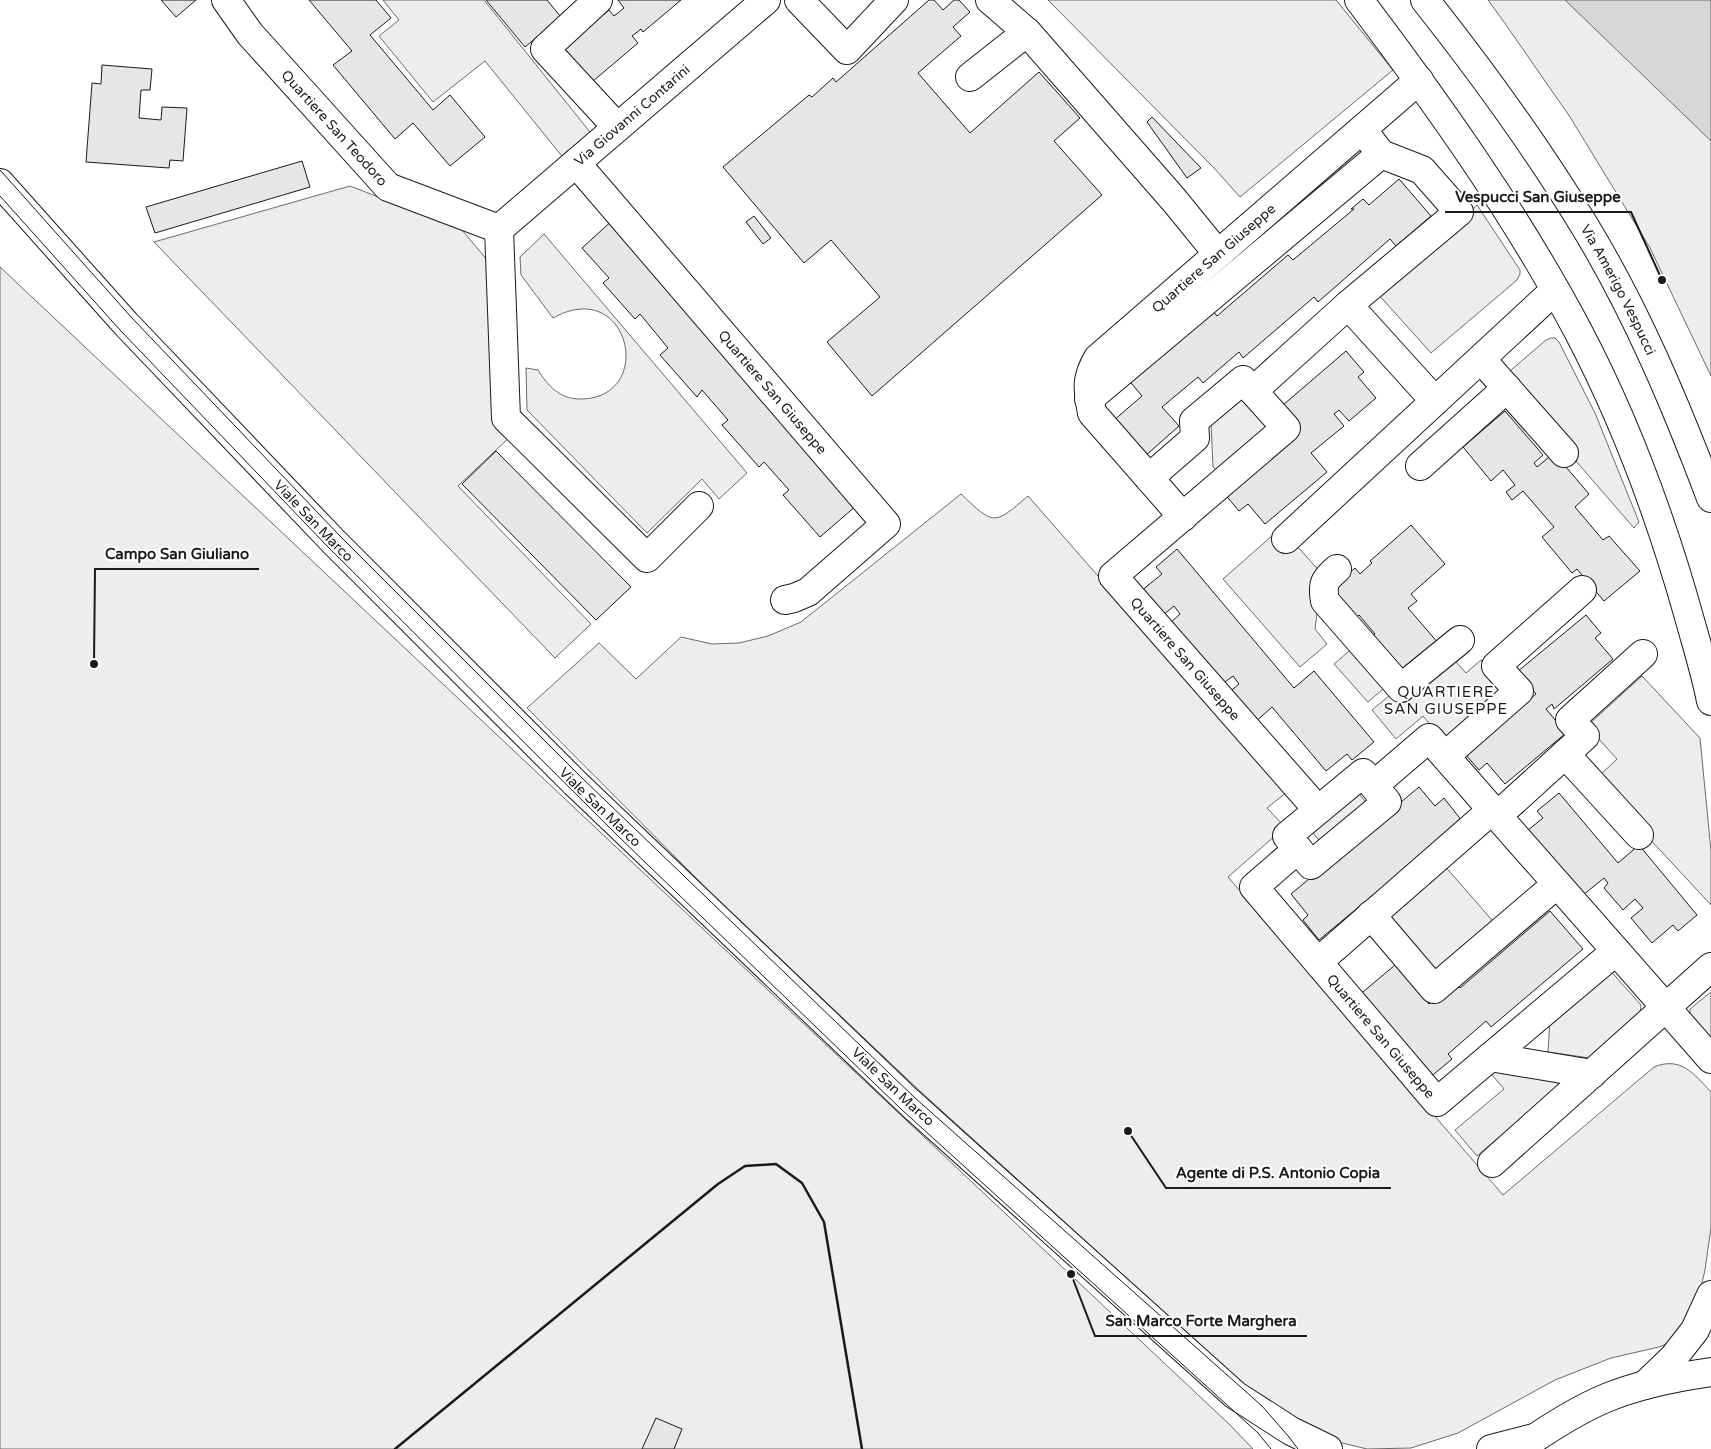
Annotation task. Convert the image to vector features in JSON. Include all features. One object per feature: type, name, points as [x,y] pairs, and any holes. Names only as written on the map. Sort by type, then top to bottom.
[{"type":"street","name":"Quartiere San Teodoro","points":[[226,0],[250,34],[388,187],[499,230]]},
{"type":"street","name":"Via Giovanni Contarini","points":[[499,230],[766,0]]},
{"type":"street","points":[[799,0],[847,50],[894,0]]},
{"type":"street","points":[[990,0],[1027,32],[1174,200],[1218,254]]},
{"type":"street","points":[[1359,0],[1419,80],[1490,182],[1578,332],[1614,405],[1639,467],[1680,583],[1711,701]]},
{"type":"street","name":"Via Amerigo Vespucci","points":[[1425,0],[1465,50],[1530,141],[1584,226],[1628,307],[1664,382],[1711,498]]},
{"type":"street","points":[[1435,0],[1465,50]]},
{"type":"street","points":[[588,4],[545,49],[617,128]]},
{"type":"street","points":[[970,77],[1027,32]]},
{"type":"street","name":"Quartiere San Giuseppe","points":[[1183,517],[1092,413],[1088,391],[1090,372],[1098,358],[1419,80]]},
{"type":"street","points":[[1149,478],[1195,438],[1194,421],[1243,380],[1252,391],[1348,305],[1459,212],[1422,170],[1381,154],[1362,130]]},
{"type":"street","name":"Quartiere San Giuseppe","points":[[1089,399],[1381,154]]},
{"type":"street","name":"Quartiere San Giuseppe","points":[[576,163],[886,524],[808,592],[785,600]]},
{"type":"street","name":"Viale San Marco","points":[[0,183],[126,324],[333,541],[575,784],[909,1102],[1235,1395],[1282,1449]]},
{"type":"street","points":[[499,230],[506,418],[647,558],[699,506]]},
{"type":"street","points":[[1286,539],[1555,290]]},
{"type":"street","points":[[1348,305],[1435,401]]},
{"type":"street","points":[[1481,359],[1564,453]]},
{"type":"street","points":[[1420,466],[1507,388]]},
{"type":"street","name":"Quartiere San Giuseppe","points":[[1252,391],[1286,428],[1113,576],[1318,810]]},
{"type":"street","points":[[1338,569],[1326,578],[1324,583],[1325,601],[1401,688],[1460,640]]},
{"type":"street","points":[[1445,756],[1519,690],[1496,666],[1582,590]]},
{"type":"street","name":"Quartiere San Giuseppe","points":[[1318,962],[1585,736],[1570,720],[1643,654]]},
{"type":"street","points":[[1374,785],[1429,738],[1711,1059]]},
{"type":"street","points":[[1565,754],[1639,835]]},
{"type":"street","points":[[1363,773],[1374,785],[1387,802],[1311,865],[1287,836],[1363,773]]},
{"type":"street","name":"Quartiere San Giuseppe","points":[[1298,849],[1254,887],[1437,1102],[1616,951]]},
{"type":"street","points":[[1371,916],[1434,989],[1557,884]]},
{"type":"street","points":[[1492,1163],[1711,967]]},
{"type":"street","points":[[1490,1057],[1592,1074]]},
{"type":"street","points":[[1645,1385],[1674,1357],[1695,1330],[1711,1295]]},
{"type":"street","points":[[1491,1449],[1526,1444],[1586,1408],[1607,1398],[1645,1385],[1707,1370]]},
{"type":"street","name":"Viale San Marco","points":[[1235,1395],[1291,1431],[1328,1449]]},
{"type":"shaded area","points":[[383,0],[484,0],[594,137],[565,160],[485,61],[433,102],[379,36],[399,20]]},
{"type":"shaded area","points":[[1048,0],[1336,0],[1393,70],[1240,197],[1214,168]]},
{"type":"shaded area","points":[[1488,0],[1711,0],[1711,376],[1650,248],[1570,117]]},
{"type":"shaded area","points":[[1565,0],[1711,0],[1711,141]]},
{"type":"shaded area","points":[[350,186],[461,229],[494,268],[513,434],[458,486],[591,624],[555,658],[154,242]]},
{"type":"shaded area","points":[[1477,205],[1520,270],[1520,274],[1517,280],[1431,353],[1378,294]]},
{"type":"shaded area","points":[[544,234],[747,473],[719,499],[702,479],[647,533],[527,410],[526,368],[538,370],[550,386],[566,397],[580,399],[604,394],[619,380],[626,362],[624,342],[616,325],[601,313],[579,309],[553,318],[521,275],[520,257]]},
{"type":"shaded area","points":[[0,267],[1230,1425],[1253,1449],[0,1449]]},
{"type":"shaded area","points":[[1555,338],[1559,342],[1595,413],[1639,522],[1634,528],[1503,377],[1546,340]]},
{"type":"shaded area","points":[[1246,394],[1274,425],[1219,473],[1213,467],[1211,424]]},
{"type":"shaded area","points":[[961,494],[980,512],[994,518],[1007,513],[1028,496],[1287,792],[1267,808],[1285,827],[1228,877],[1503,1195],[1654,1067],[1664,1064],[1679,1065],[1693,1073],[1711,1092],[1711,1227],[1705,1270],[1698,1300],[1674,1341],[1659,1347],[1611,1358],[1555,1380],[1458,1433],[1411,1448],[1367,1449],[1326,1439],[1269,1407],[921,1092],[713,895],[527,708],[599,643],[636,679],[681,637],[712,644],[739,643],[768,636],[801,622]]},
{"type":"shaded area","points":[[1281,528],[1322,574],[1315,629],[1327,644],[1300,667],[1223,579]]},
{"type":"shaded area","points":[[1355,646],[1389,684],[1368,702],[1334,664]]},
{"type":"shaded area","points":[[1448,653],[1466,673],[1481,660],[1510,693],[1448,746],[1423,716],[1396,739],[1372,710],[1396,690]]},
{"type":"shaded area","points":[[1642,676],[1700,738],[1711,851],[1711,905],[1595,780],[1617,759],[1587,726]]},
{"type":"shaded area","points":[[1356,790],[1368,805],[1322,844],[1310,829]]},
{"type":"shaded area","points":[[1443,864],[1498,927],[1437,980],[1382,918]]},
{"type":"shaded area","points":[[1608,968],[1641,1005],[1640,1014],[1590,1058],[1548,1052],[1550,1019]]},
{"type":"shaded area","points":[[1711,992],[1711,1041],[1690,1018],[1690,1009]]},
{"type":"shaded area","points":[[1487,1069],[1569,1078],[1477,1156],[1455,1130],[1504,1089]]},
{"type":"building","points":[[161,0],[196,0],[176,17]]},
{"type":"building","points":[[309,0],[376,0],[391,18],[370,35],[433,110],[450,95],[485,137],[450,166],[413,123],[395,139],[333,65],[352,51]]},
{"type":"building","points":[[486,0],[547,0],[561,17],[525,47]]},
{"type":"building","points":[[618,0],[681,0],[643,32],[641,29],[632,36],[638,43],[592,82],[564,48],[609,10],[614,16],[624,8]]},
{"type":"building","points":[[929,0],[934,0],[943,10],[954,0],[959,0],[970,12],[953,27],[961,36],[918,73],[970,133],[1039,72],[1080,118],[1054,141],[1102,195],[872,396],[827,342],[880,297],[831,240],[804,263],[723,167],[809,95],[812,97],[833,78],[836,82]]},
{"type":"building","points":[[102,65],[152,69],[150,90],[141,90],[139,118],[161,120],[162,107],[187,108],[183,161],[170,160],[169,168],[86,162],[92,83],[101,84]]},
{"type":"building","points":[[1152,117],[1201,168],[1187,178],[1147,122]]},
{"type":"building","points":[[302,161],[310,187],[155,233],[146,207]]},
{"type":"building","points":[[1399,179],[1431,216],[1396,246],[1390,239],[1318,302],[1314,297],[1243,358],[1239,352],[1203,383],[1198,377],[1162,407],[1179,426],[1144,457],[1113,421],[1142,396],[1126,377],[1213,311],[1217,316],[1288,255],[1293,260],[1354,209],[1351,209],[1363,199],[1369,205]]},
{"type":"building","points":[[754,216],[771,238],[763,244],[746,222]]},
{"type":"building","points":[[615,218],[857,505],[820,537],[783,495],[789,490],[764,462],[759,467],[722,425],[728,420],[702,390],[697,397],[660,355],[668,348],[640,314],[635,319],[603,283],[609,278],[582,248]]},
{"type":"building","points":[[1346,351],[1364,372],[1358,377],[1376,398],[1349,421],[1339,410],[1334,414],[1344,426],[1311,453],[1327,472],[1265,524],[1248,504],[1239,511],[1223,492],[1294,432],[1276,411]]},
{"type":"building","points":[[1505,411],[1543,455],[1534,463],[1537,467],[1554,453],[1589,494],[1575,507],[1603,540],[1609,536],[1640,571],[1604,601],[1577,569],[1572,573],[1542,537],[1554,527],[1523,491],[1512,500],[1506,492],[1515,485],[1503,470],[1491,481],[1463,447]]},
{"type":"building","points":[[496,451],[631,587],[596,620],[462,484]]},
{"type":"building","points":[[1411,525],[1445,564],[1411,594],[1417,601],[1408,608],[1439,644],[1402,676],[1369,639],[1375,634],[1359,615],[1350,624],[1330,590],[1355,568],[1360,574],[1372,563],[1370,561]]},
{"type":"building","points":[[1177,549],[1294,688],[1314,671],[1374,742],[1352,760],[1347,754],[1326,771],[1272,707],[1253,724],[1227,694],[1239,684],[1233,676],[1221,685],[1169,624],[1180,614],[1174,606],[1162,616],[1141,591],[1162,574],[1156,567]]},
{"type":"building","points":[[1586,615],[1601,633],[1595,638],[1613,659],[1554,709],[1552,704],[1546,709],[1566,733],[1505,784],[1487,763],[1479,770],[1465,754],[1536,694],[1517,672]]},
{"type":"building","points":[[1419,787],[1435,806],[1444,798],[1462,821],[1319,940],[1303,920],[1308,915],[1291,894]]},
{"type":"building","points":[[1559,793],[1618,863],[1639,845],[1697,915],[1678,931],[1673,925],[1652,943],[1631,918],[1643,908],[1635,899],[1623,910],[1604,888],[1608,883],[1604,878],[1577,900],[1522,835],[1543,818],[1537,811]]},
{"type":"building","points":[[1550,911],[1583,949],[1491,1027],[1486,1021],[1448,1054],[1452,1059],[1428,1079],[1357,997],[1395,965],[1429,1004],[1455,982],[1460,988]]},
{"type":"building","points":[[656,1418],[682,1429],[674,1449],[642,1449]]},
{"type":"tram line","points":[[0,170],[132,318],[339,535],[581,777],[914,1097],[1262,1406],[1298,1449]]},
{"type":"tram line","points":[[0,196],[120,330],[327,546],[620,838],[901,1109],[1258,1433],[1271,1449]]},
{"type":"wall","points":[[395,1449],[718,1184],[745,1166],[776,1164],[802,1183],[824,1222],[862,1449]]},
{"type":"place","name":"Vespucci San Giuseppe","points":[[1662,280]]},
{"type":"place","name":"Campo San Giuliano","points":[[94,664]]},
{"type":"place","name":"Agente di P.S. Antonio Copia","points":[[1128,1131]]},
{"type":"place","name":"San Marco Forte Marghera","points":[[1071,1274]]},
{"type":"district","name":"QUARTIERE SAN GIUSEPPE","points":[[1446,700]]}]
